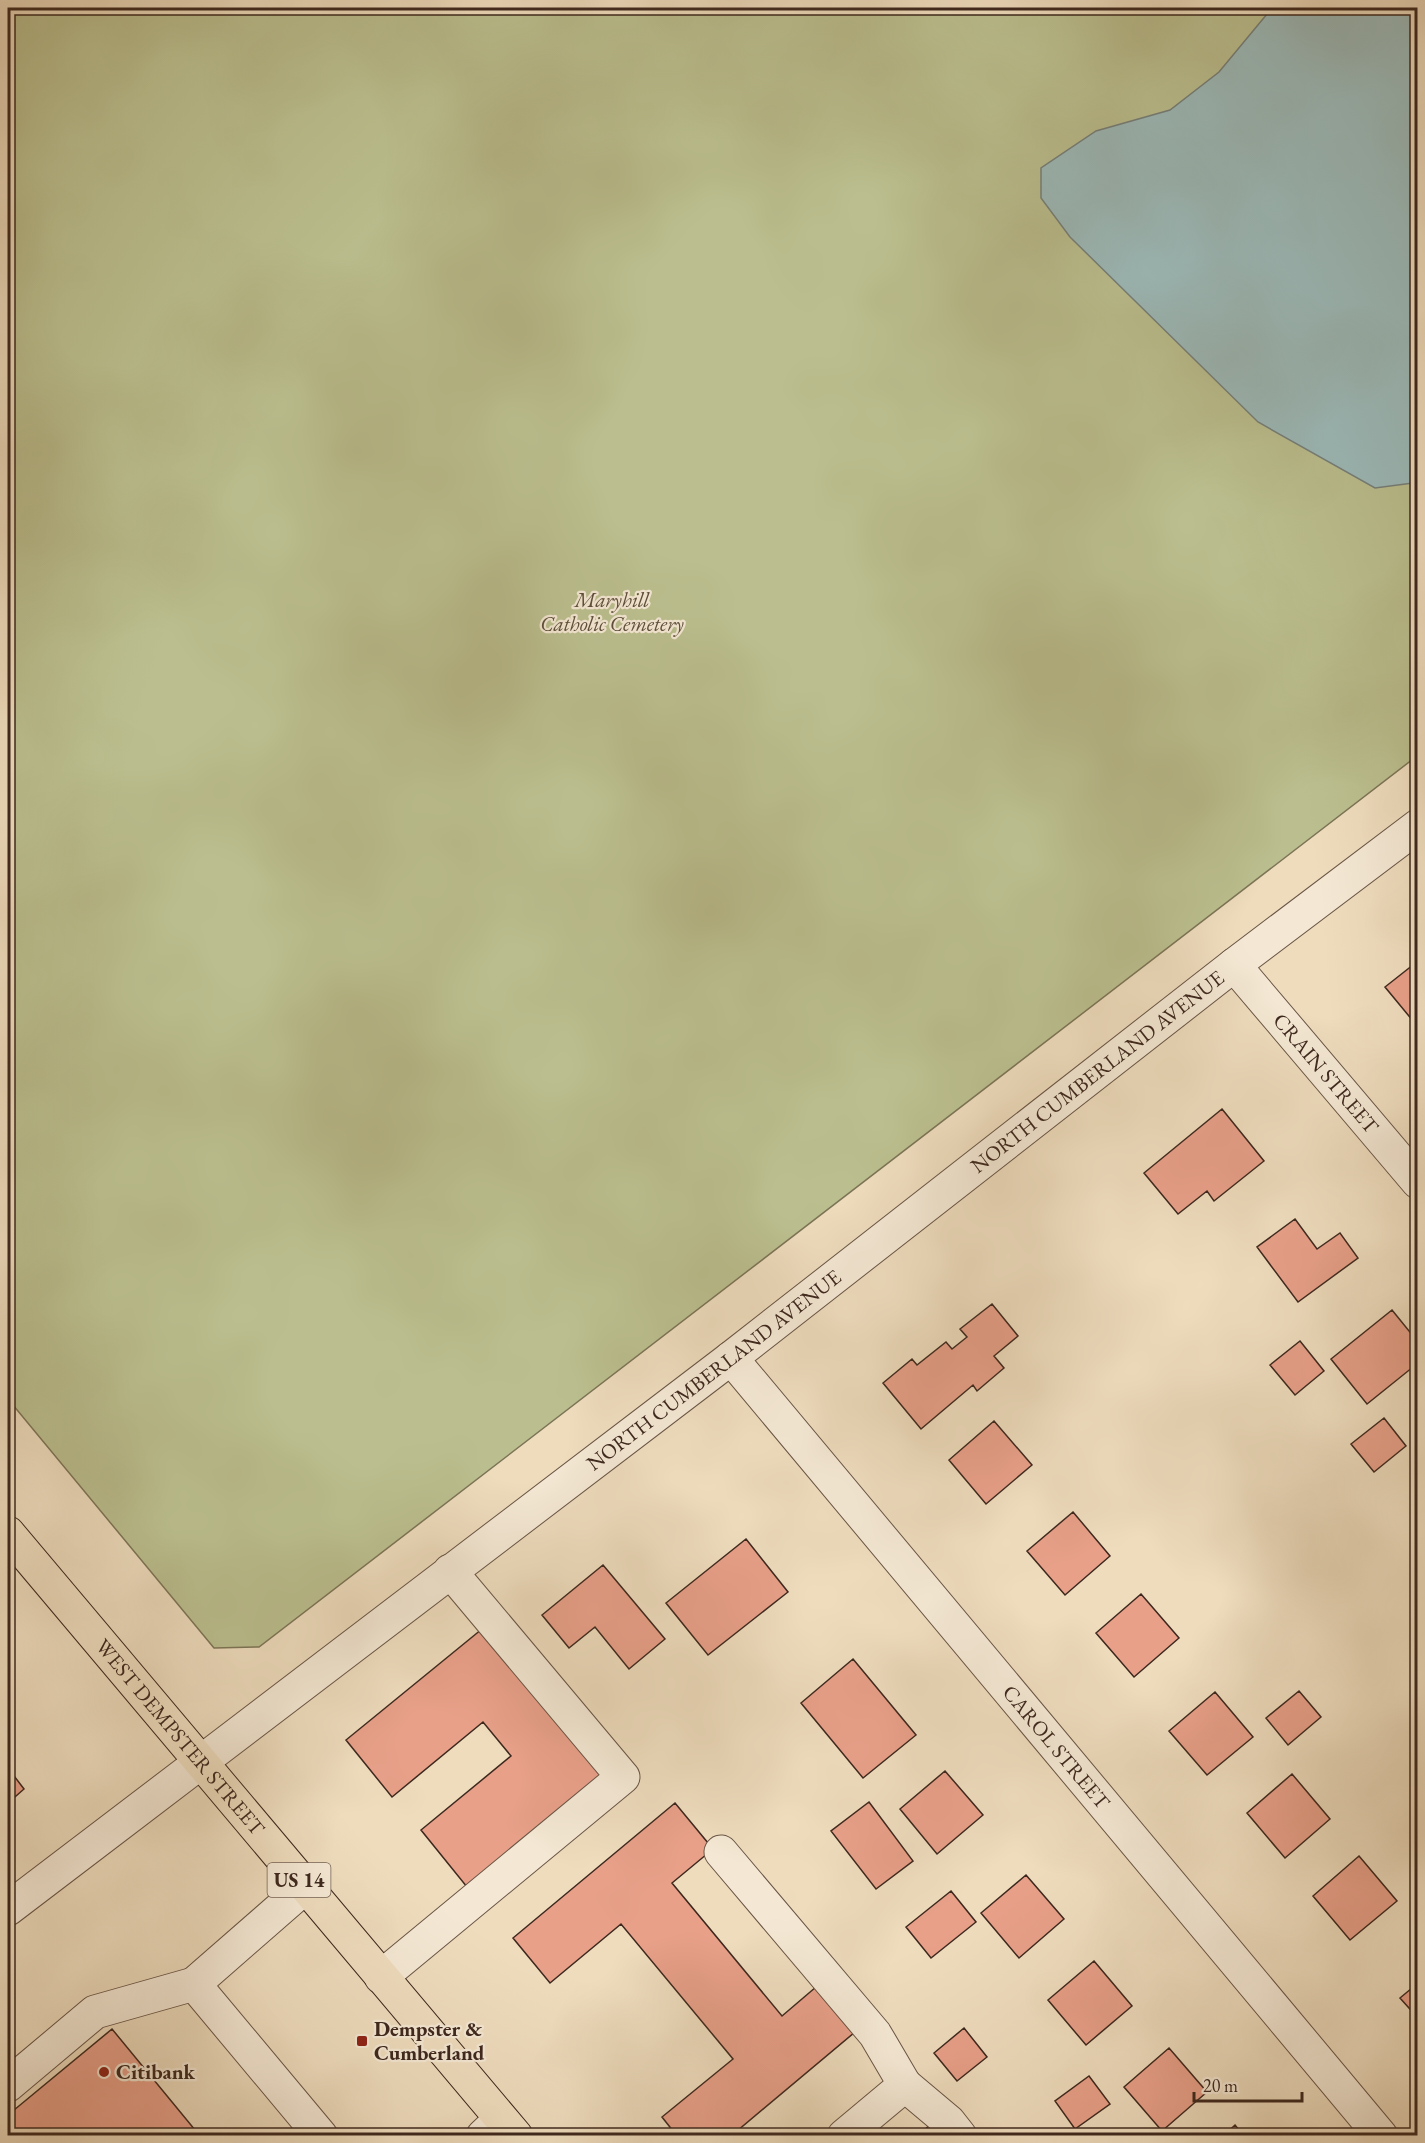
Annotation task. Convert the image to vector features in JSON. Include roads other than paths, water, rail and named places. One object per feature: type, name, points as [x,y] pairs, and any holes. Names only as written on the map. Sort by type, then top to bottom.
[{"type":"main road","name":"WEST DEMPSTER STREET","points":[[8,1533],[381,1977],[500,2130]]},
{"type":"street","name":"NORTH CUMBERLAND AVENUE","points":[[8,1909],[199,1761],[731,1358],[1234,964],[1418,826]]},
{"type":"street","name":"CRAIN STREET","points":[[1234,964],[1418,1182]]},
{"type":"street","name":"CAROL STREET","points":[[731,1358],[1381,2136]]},
{"type":"street","points":[[381,1977],[623,1777],[450,1571]]},
{"type":"street","points":[[721,1852],[875,2034],[905,2085],[949,2122],[960,2136]]},
{"type":"street","points":[[8,2085],[95,2012],[194,1984],[305,1887]]},
{"type":"street","points":[[194,1984],[321,2136]]},
{"type":"street","points":[[844,2136],[905,2085]]},
{"type":"water","points":[[1272,8],[1417,8],[1418,481],[1413,483],[1375,488],[1258,422],[1070,237],[1041,198],[1041,168],[1096,131],[1170,110],[1219,72]]},
{"type":"place","name":"Dempster & Cumberland","points":[[362,2041]]},
{"type":"place","name":"Citibank","points":[[104,2072]]},
{"type":"park label","name":"Maryhill Catholic Cemetery","points":[[612,612]]}]
